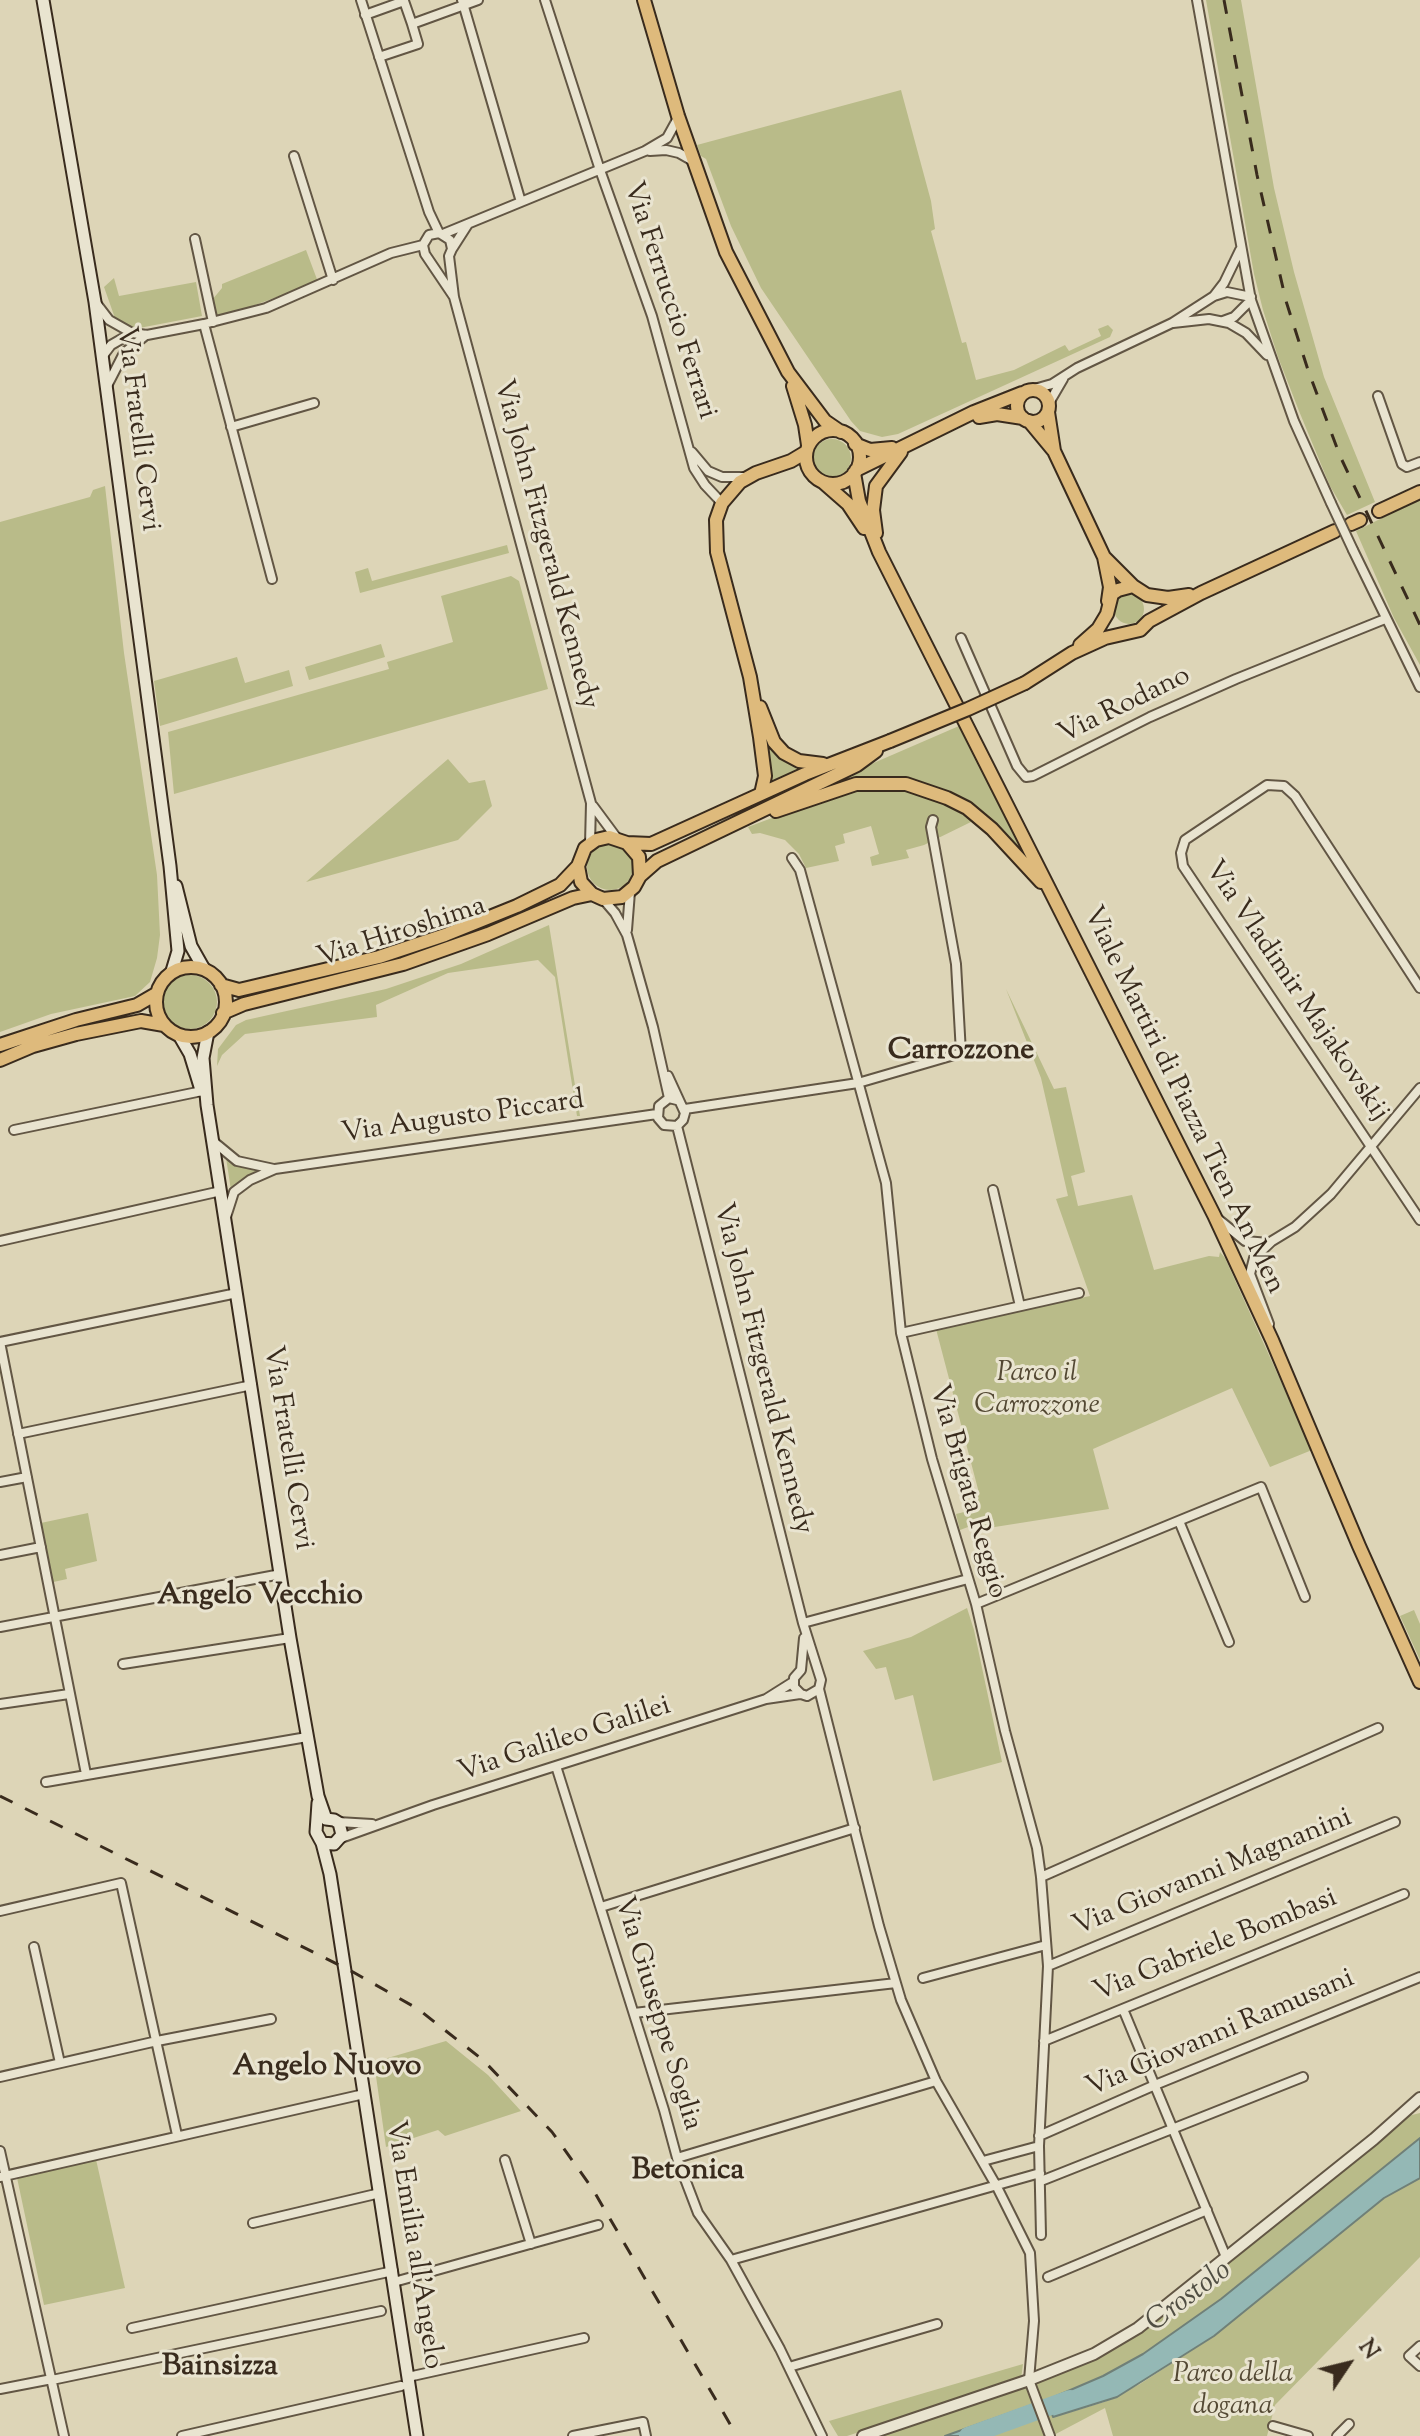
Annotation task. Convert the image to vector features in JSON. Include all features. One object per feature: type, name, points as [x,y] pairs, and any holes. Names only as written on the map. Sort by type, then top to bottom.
[{"type":"main road","name":"Via Fratelli Cervi","points":[[43,0],[95,302],[170,866],[178,951],[172,971],[156,994]]},
{"type":"main road","points":[[644,0],[678,116],[726,252],[788,372],[805,425],[806,463],[811,473]]},
{"type":"main road","points":[[788,372],[825,421],[855,444],[876,451],[907,445]]},
{"type":"main road","points":[[1028,391],[1017,409],[1054,451],[1104,557],[1110,587],[1108,608],[1114,626],[1126,632]]},
{"type":"main road","points":[[824,483],[843,482],[855,472],[974,412],[1028,391],[1044,394],[1049,408],[1054,451]]},
{"type":"main road","points":[[960,421],[997,414],[1041,420],[1049,408]]},
{"type":"main road","points":[[829,765],[799,761],[779,748],[765,720],[750,677],[717,552],[715,528],[722,503],[749,476],[777,467],[807,448],[813,439],[826,431],[841,432]]},
{"type":"main road","name":"Viale Martiri di Piazza Tien An Men","points":[[855,444],[859,460],[855,472],[856,492],[879,552]]},
{"type":"main road","points":[[879,552],[873,510],[876,486],[907,445]]},
{"type":"main road","points":[[777,467],[811,473]]},
{"type":"main road","name":"Viale Martiri di Piazza Tien An Men","points":[[811,473],[848,504],[879,552],[1054,896],[1214,1215],[1272,1340],[1420,1682]]},
{"type":"main road","points":[[1379,511],[1420,492]]},
{"type":"main road","points":[[590,844],[602,838],[651,844],[761,794],[1025,683],[1072,653],[1105,638],[1140,630],[1149,621],[1201,593],[1335,531]]},
{"type":"main road","points":[[1104,557],[1133,586],[1147,595],[1168,598],[1201,593]]},
{"type":"main road","points":[[1072,653],[1098,629],[1112,594],[1133,586]]},
{"type":"main road","points":[[1147,595],[1152,608],[1149,621]]},
{"type":"main road","points":[[750,677],[765,776],[761,794]]},
{"type":"main road","points":[[630,891],[640,876],[657,861],[857,765],[890,741]]},
{"type":"main road","points":[[727,827],[844,787],[868,783],[906,784],[947,798],[980,818],[1054,896]]},
{"type":"main road","points":[[622,840],[639,857],[640,876]]},
{"type":"main road","name":"Via Hiroshima","points":[[221,985],[239,990],[379,957],[445,935],[555,888],[578,866],[582,853],[590,844]]},
{"type":"main road","name":"Via Fratelli Cervi","points":[[170,866],[191,946],[204,969],[214,975],[221,985]]},
{"type":"main road","points":[[578,866],[581,882],[598,896]]},
{"type":"main road","name":"Via Hiroshima","points":[[223,1013],[244,1004],[403,964],[488,934],[573,898],[622,897],[630,891]]},
{"type":"main road","points":[[172,971],[193,966],[204,969]]},
{"type":"main road","points":[[0,1060],[33,1046],[76,1034],[141,1021],[164,1025],[179,1035],[199,1036],[208,1032],[223,1013],[225,1003],[221,985]]},
{"type":"main road","points":[[156,994],[156,1006],[164,1025]]},
{"type":"main road","points":[[0,1045],[76,1020],[137,1005],[156,994]]},
{"type":"main road","name":"Via Fratelli Cervi","points":[[208,1032],[203,1058],[207,1105],[318,1798],[316,1828]]},
{"type":"main road","name":"Via Fratelli Cervi","points":[[179,1035],[190,1054],[207,1105]]},
{"type":"main road","name":"Via Fratelli Cervi","points":[[318,1798],[342,1829],[332,1842]]},
{"type":"main road","points":[[332,1820],[316,1828],[317,1836],[332,1842]]},
{"type":"main road","name":"Via Emilia all'Angelo","points":[[332,1842],[330,1874],[393,2276],[404,2381],[417,2436]]},
{"type":"street","points":[[361,0],[429,212],[437,234],[450,240],[450,253]]},
{"type":"street","points":[[412,24],[463,2],[478,0]]},
{"type":"street","name":"Via Ferruccio Ferrari","points":[[545,0],[600,170],[652,316],[695,471],[722,503]]},
{"type":"street","points":[[1197,0],[1241,249],[1251,298],[1270,358],[1331,503],[1420,687]]},
{"type":"street","points":[[365,15],[404,1],[412,24],[418,44],[379,57]]},
{"type":"street","points":[[463,2],[521,202]]},
{"type":"street","points":[[426,253],[437,234],[645,151],[667,138],[678,116]]},
{"type":"street","points":[[645,151],[666,150],[693,161]]},
{"type":"street","points":[[294,156],[333,280]]},
{"type":"street","points":[[95,302],[109,320],[132,333],[147,335],[209,323],[266,308],[391,253],[426,253],[441,261],[450,253],[468,223]]},
{"type":"street","points":[[195,239],[231,427],[272,579]]},
{"type":"street","points":[[1214,296],[1241,249]]},
{"type":"street","name":"Via John Fitzgerald Kennedy","points":[[426,253],[454,297]]},
{"type":"street","name":"Via John Fitzgerald Kennedy","points":[[450,253],[454,297],[591,803],[603,823],[622,840]]},
{"type":"street","points":[[1028,391],[1064,378],[1077,368],[1172,323],[1214,296],[1227,292],[1251,298]]},
{"type":"street","points":[[1222,321],[1234,317],[1251,298]]},
{"type":"street","points":[[1172,323],[1209,319],[1222,321],[1246,333],[1270,358]]},
{"type":"street","points":[[102,357],[111,345],[132,333]]},
{"type":"street","points":[[106,389],[124,353],[147,335]]},
{"type":"street","points":[[1049,408],[1064,378]]},
{"type":"street","points":[[1378,396],[1402,464],[1409,466],[1420,462]]},
{"type":"street","points":[[231,427],[314,403]]},
{"type":"street","name":"Via Ferruccio Ferrari","points":[[689,448],[708,471],[722,477],[749,476]]},
{"type":"street","name":"Via Rodano","points":[[961,638],[1017,766],[1026,777],[1236,679],[1385,619]]},
{"type":"street","name":"Via Vladimir Majakovskij","points":[[1372,1146],[1183,866],[1181,853],[1185,840],[1267,785],[1280,784],[1288,788],[1420,988]]},
{"type":"street","name":"Via John Fitzgerald Kennedy","points":[[590,844],[591,803]]},
{"type":"street","points":[[598,896],[615,913],[627,935],[673,1099],[685,1109],[858,1083],[961,1053],[956,964],[931,827],[933,820]]},
{"type":"street","name":"Via Brigata Reggio","points":[[792,858],[800,870],[886,1183],[901,1333],[932,1459],[976,1604],[1005,1731],[1037,1848],[1048,1966],[1039,2136],[1041,2235]]},
{"type":"street","points":[[627,935],[630,891]]},
{"type":"street","points":[[1272,1340],[1264,1307],[1250,1274],[1254,1258],[1331,1194],[1420,1088]]},
{"type":"street","points":[[14,1130],[202,1091]]},
{"type":"street","points":[[673,1099],[661,1102],[657,1114],[664,1125],[677,1126],[685,1117],[685,1109]]},
{"type":"street","name":"Via Augusto Piccard","points":[[225,1218],[234,1192],[250,1180],[275,1169],[657,1114]]},
{"type":"street","name":"Via John Fitzgerald Kennedy","points":[[677,1126],[803,1623],[821,1680],[815,1692],[828,1722],[896,1983],[913,2032],[936,2081],[983,2161],[1030,2253],[1034,2321],[1031,2385]]},
{"type":"street","name":"Via Augusto Piccard","points":[[214,1142],[237,1161],[275,1169]]},
{"type":"street","points":[[1372,1146],[1420,1220]]},
{"type":"street","points":[[993,1190],[1020,1306]]},
{"type":"street","points":[[0,1241],[221,1191]]},
{"type":"street","points":[[1214,1215],[1245,1241],[1270,1243]]},
{"type":"street","points":[[86,1774],[0,1342],[237,1293]]},
{"type":"street","points":[[901,1333],[1079,1293]]},
{"type":"street","points":[[18,1434],[252,1385]]},
{"type":"street","points":[[0,1482],[27,1477]]},
{"type":"street","points":[[976,1604],[1261,1487],[1305,1597]]},
{"type":"street","points":[[1179,1521],[1229,1642]]},
{"type":"street","points":[[0,1555],[41,1547]]},
{"type":"street","points":[[0,1627],[281,1574]]},
{"type":"street","points":[[803,1623],[968,1579]]},
{"type":"street","name":"Via John Fitzgerald Kennedy","points":[[793,1682],[801,1670],[805,1647],[803,1623]]},
{"type":"street","points":[[123,1664],[290,1638]]},
{"type":"street","points":[[801,1670],[809,1668],[817,1672]]},
{"type":"street","points":[[793,1682],[801,1694],[815,1692]]},
{"type":"street","name":"Via Galileo Galilei","points":[[766,1699],[793,1682]]},
{"type":"street","points":[[0,1704],[69,1694]]},
{"type":"street","name":"Via Galileo Galilei","points":[[332,1842],[377,1824],[766,1699],[801,1694]]},
{"type":"street","points":[[1041,1877],[1378,1728]]},
{"type":"street","points":[[46,1782],[307,1737]]},
{"type":"street","name":"Via Giuseppe Soglia","points":[[556,1766],[677,2158],[698,2213],[731,2260],[822,2436]]},
{"type":"street","name":"Via Galileo Galilei","points":[[332,1820],[377,1824]]},
{"type":"street","name":"Via Giovanni Magnanini","points":[[1048,1966],[1395,1822]]},
{"type":"street","points":[[601,1907],[855,1828]]},
{"type":"street","points":[[0,1911],[121,1883],[177,2135]]},
{"type":"street","name":"Via Gabriele Bombasi","points":[[1044,2041],[1404,1894]]},
{"type":"street","points":[[923,1978],[1046,1945]]},
{"type":"street","points":[[34,1947],[60,2063]]},
{"type":"street","name":"Via Giovanni Ramusani","points":[[1039,2136],[1420,1977]]},
{"type":"street","points":[[634,2013],[896,1983]]},
{"type":"street","points":[[1123,2009],[1226,2257]]},
{"type":"street","points":[[0,2077],[271,2019]]},
{"type":"street","points":[[731,2260],[1041,2177],[1303,2077]]},
{"type":"street","points":[[677,2158],[936,2081]]},
{"type":"street","points":[[3,2176],[364,2094]]},
{"type":"street","points":[[863,2436],[1031,2385],[1138,2328],[1374,2139],[1420,2097]]},
{"type":"street","points":[[983,2161],[1039,2146]]},
{"type":"street","points":[[0,2151],[3,2176],[64,2436]]},
{"type":"street","points":[[505,2160],[531,2244]]},
{"type":"street","points":[[253,2223],[380,2193]]},
{"type":"street","points":[[1048,2277],[1207,2210]]},
{"type":"street","points":[[132,2328],[393,2276],[598,2225]]},
{"type":"street","points":[[0,2389],[381,2311]]},
{"type":"street","points":[[789,2367],[937,2324]]},
{"type":"street","points":[[182,2436],[584,2338]]},
{"type":"street","points":[[1420,2346],[1409,2356],[1420,2366]]},
{"type":"street","points":[[1031,2385],[1049,2434]]},
{"type":"street","points":[[573,2436],[643,2422],[646,2436]]},
{"type":"street","points":[[1337,2436],[1349,2424]]},
{"type":"street","points":[[1273,2426],[1308,2436]]},
{"type":"green space","points":[[1206,0],[1241,0],[1274,188],[1294,272],[1324,377],[1375,502],[1347,515],[1330,486],[1299,411],[1263,310]]},
{"type":"green space","points":[[901,90],[931,201],[935,229],[931,231],[962,343],[966,342],[976,380],[1014,370],[1065,345],[1069,351],[1101,336],[1098,329],[1108,325],[1113,330],[1110,337],[898,434],[882,437],[860,431],[851,421],[761,288],[731,226],[706,159],[701,156],[697,145]]},
{"type":"green space","points":[[306,250],[318,282],[233,313],[215,316],[212,300],[222,284]]},
{"type":"green space","points":[[114,278],[119,296],[196,282],[202,316],[134,329],[116,321],[104,287]]},
{"type":"green space","points":[[832,439],[845,445],[851,458],[845,471],[832,477],[819,471],[813,458],[819,445]]},
{"type":"green space","points":[[105,486],[124,653],[157,875],[160,935],[157,958],[150,982],[135,996],[51,1014],[0,1032],[0,522],[90,497],[93,490]]},
{"type":"green space","points":[[1420,499],[1420,665],[1394,618],[1356,531]]},
{"type":"green space","points":[[507,545],[509,553],[360,593],[355,572],[368,568],[372,581]]},
{"type":"green space","points":[[511,576],[519,581],[548,689],[174,794],[168,732],[389,669],[387,662],[453,642],[441,596]]},
{"type":"green space","points":[[1129,594],[1140,598],[1144,609],[1140,620],[1129,624],[1118,620],[1114,609],[1118,598]]},
{"type":"green space","points":[[381,644],[385,657],[309,680],[305,667]]},
{"type":"green space","points":[[237,657],[245,683],[289,670],[293,686],[160,726],[154,681]]},
{"type":"green space","points":[[959,726],[1032,865],[996,826],[913,781],[881,776],[832,781]]},
{"type":"green space","points":[[769,747],[785,762],[807,770],[766,788],[771,767]]},
{"type":"green space","points":[[448,759],[469,783],[485,780],[492,806],[458,840],[306,882]]},
{"type":"green space","points":[[868,788],[908,789],[961,809],[975,820],[924,845],[906,850],[909,858],[872,866],[870,857],[879,854],[871,826],[843,834],[845,843],[835,846],[839,861],[806,868],[799,854],[785,840],[760,833],[752,834],[748,827],[833,795]]},
{"type":"green space","points":[[610,844],[627,850],[633,867],[627,884],[610,890],[593,884],[587,867],[593,850]]},
{"type":"green space","points":[[549,925],[580,1116],[577,1116],[555,977],[538,960],[448,973],[376,1005],[377,1017],[245,1034],[222,1055],[217,1066],[218,1049],[236,1025],[246,1020],[386,989],[461,964]]},
{"type":"green space","points":[[190,975],[209,983],[217,1002],[209,1021],[190,1029],[171,1021],[163,1002],[171,983]]},
{"type":"green space","name":"Parco il Carrozzone","points":[[1006,989],[1054,1089],[1066,1087],[1085,1172],[1071,1176],[1078,1206],[1132,1195],[1154,1270],[1209,1256],[1219,1257],[1220,1252],[1312,1450],[1270,1467],[1232,1388],[1093,1449],[1109,1509],[982,1529],[979,1519],[967,1522],[968,1527],[960,1530],[956,1514],[968,1511],[979,1493],[936,1329],[1090,1296],[1056,1199],[1068,1196],[1041,1078]]},
{"type":"green space","points":[[225,1151],[237,1161],[275,1169],[250,1180],[232,1197]]},
{"type":"green space","points":[[88,1513],[97,1561],[65,1569],[67,1579],[49,1583],[36,1524]]},
{"type":"green space","points":[[967,1608],[1002,1762],[933,1781],[913,1695],[895,1700],[886,1667],[876,1669],[863,1651],[911,1637]]},
{"type":"green space","points":[[1414,1610],[1420,1624],[1420,1660],[1400,1616]]},
{"type":"green space","points":[[446,2041],[488,2075],[521,2111],[445,2136],[438,2130],[386,2147],[374,2062]]},
{"type":"green space","name":"Parco della dogana","points":[[1420,2113],[1420,2138],[1221,2299],[1143,2354],[1103,2376],[1054,2417],[1104,2402],[1140,2384],[1214,2336],[1384,2198],[1420,2178],[1420,2257],[1275,2405],[1267,2436],[1113,2436],[1105,2408],[1052,2436],[985,2436],[1036,2418],[1031,2406],[945,2436],[863,2436],[1029,2380],[1138,2328],[1396,2119]]},
{"type":"green space","points":[[95,2155],[125,2288],[44,2305],[16,2173]]},
{"type":"green space","points":[[1023,2364],[1021,2379],[847,2436],[838,2436],[829,2421]]},
{"type":"water","points":[[1420,2138],[1420,2178],[1384,2198],[1214,2336],[1117,2397],[1053,2417],[1047,2400],[1103,2376],[1143,2354],[1221,2299]]},
{"type":"water","points":[[1032,2405],[1036,2418],[985,2436],[945,2436]]},
{"type":"waterway","name":"Crostolo","points":[[968,2436],[1070,2399]]},
{"type":"railway","points":[[1224,0],[1257,175],[1286,301],[1340,456],[1420,625]]},
{"type":"railway","points":[[0,1796],[353,1972],[418,2009],[483,2060],[552,2132],[592,2188],[737,2436]]},
{"type":"district","name":"Carrozzone","points":[[961,1053]]},
{"type":"district","name":"Angelo Vecchio","points":[[260,1598]]},
{"type":"district","name":"Angelo Nuovo","points":[[327,2069]]},
{"type":"district","name":"Betonica","points":[[688,2173]]},
{"type":"district","name":"Bainsizza","points":[[220,2369]]}]
